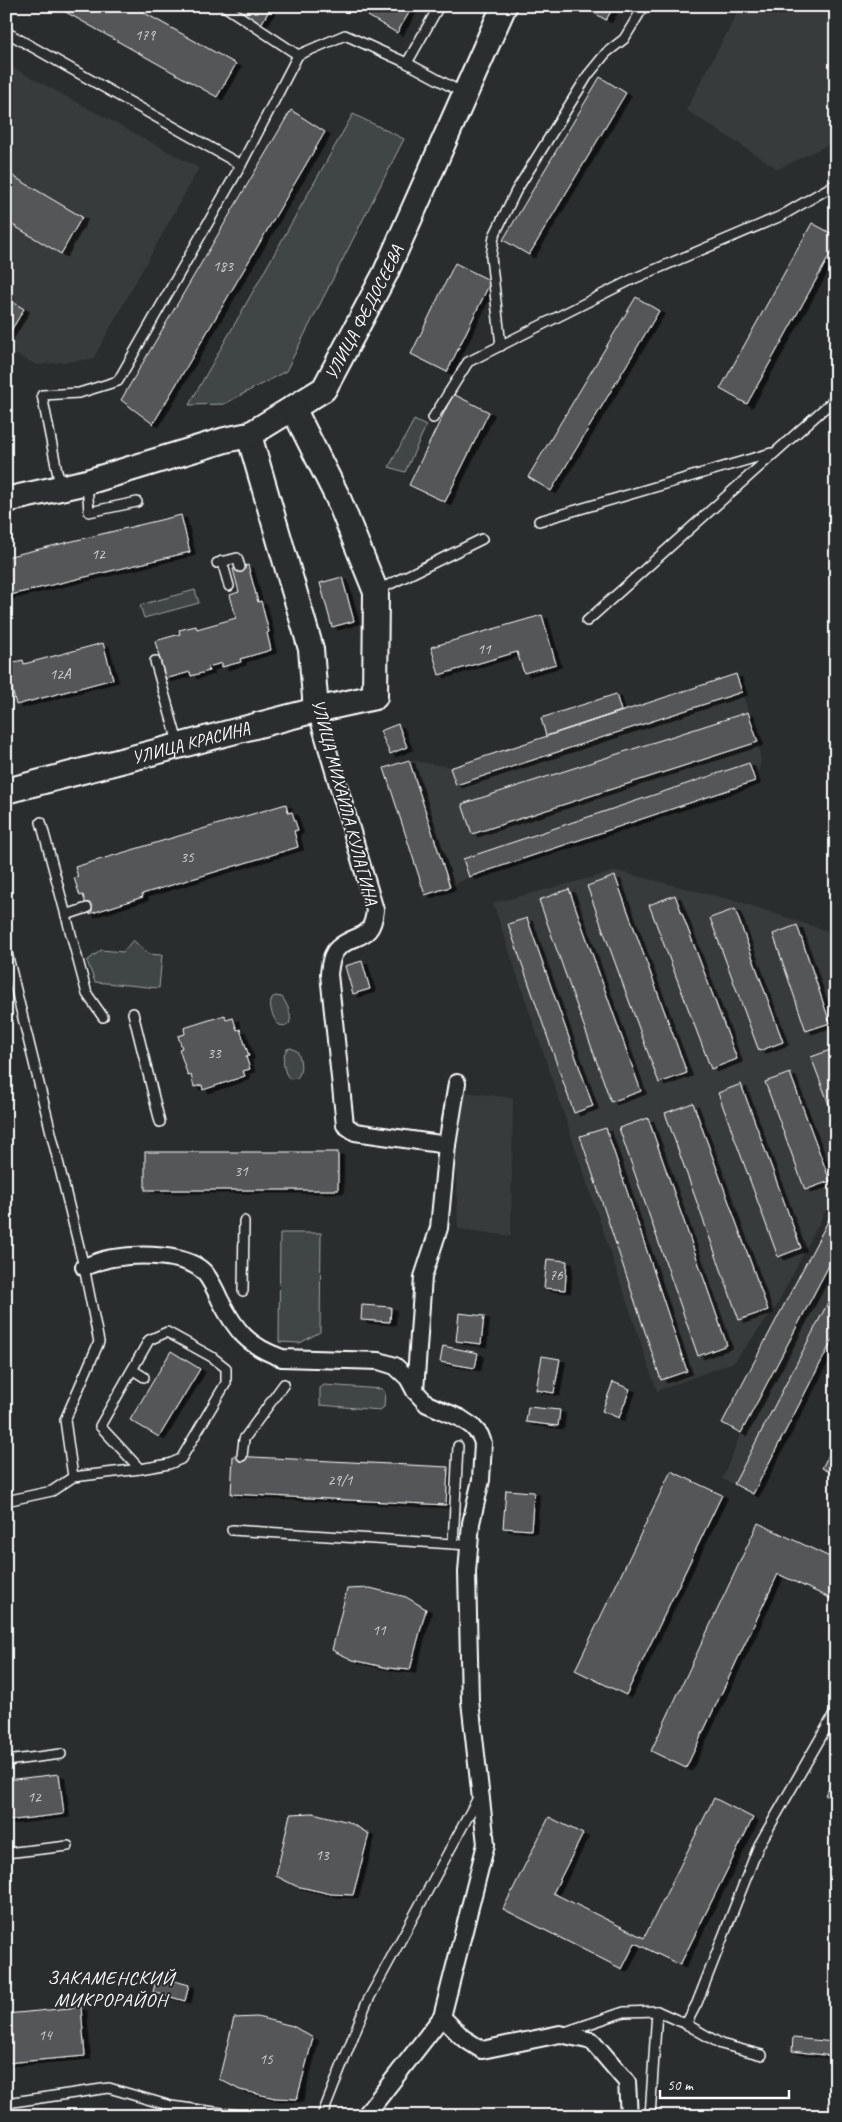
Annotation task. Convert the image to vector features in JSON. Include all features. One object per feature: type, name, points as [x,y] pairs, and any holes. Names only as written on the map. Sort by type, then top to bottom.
[{"type":"street","name":"УЛИЦА ФЕДОСЕЕВА","points":[[6,500],[87,482],[226,440],[249,436],[324,389],[385,274],[504,6]]},
{"type":"street","points":[[294,408],[338,498],[376,592]]},
{"type":"street","name":"УЛИЦА МИХАИЛА КУЛАГИНА","points":[[249,436],[311,649],[316,710],[375,910],[374,922],[369,931],[338,948],[331,960],[329,974],[345,1125],[355,1132],[447,1145]]},
{"type":"street","name":"УЛИЦА КРАСИНА","points":[[6,791],[375,696],[376,592]]},
{"type":"street","points":[[415,1391],[423,1277],[439,1228],[447,1145],[457,1083]]},
{"type":"street","points":[[84,1268],[112,1258],[138,1256],[165,1257],[196,1265],[206,1274],[232,1323],[241,1335],[267,1353],[295,1360],[380,1361],[395,1366],[408,1378],[415,1391],[427,1404],[460,1418],[472,1426],[480,1435],[483,1443],[481,1480],[471,1523],[461,1544],[467,1572],[470,1701],[486,1844],[469,1918],[442,2017],[365,2116]]},
{"type":"street","points":[[442,2017],[463,2038],[482,2050],[560,2034],[592,2041],[627,2082],[629,2116]]},
{"type":"lane","points":[[224,6],[298,55]]},
{"type":"lane","points":[[407,63],[439,6]]},
{"type":"lane","points":[[500,346],[491,257],[494,236],[516,191],[588,75],[606,53],[624,39],[644,6]]},
{"type":"lane","points":[[6,32],[241,165]]},
{"type":"lane","points":[[61,488],[42,395],[79,392],[118,381],[241,165],[298,55],[345,35],[407,63],[464,93]]},
{"type":"lane","points":[[433,418],[468,362],[633,279],[781,216],[836,184]]},
{"type":"lane","points":[[587,621],[836,398]]},
{"type":"lane","points":[[539,521],[775,452]]},
{"type":"lane","points":[[87,482],[89,512],[137,502]]},
{"type":"lane","points":[[376,592],[482,539]]},
{"type":"lane","points":[[229,586],[220,562],[237,558],[240,567]]},
{"type":"lane","points":[[156,661],[179,746]]},
{"type":"lane","points":[[41,822],[87,994],[103,1017]]},
{"type":"lane","points":[[66,915],[88,908]]},
{"type":"lane","points":[[6,949],[84,1268],[99,1342],[65,1420],[73,1477]]},
{"type":"lane","points":[[133,1013],[160,1122]]},
{"type":"lane","points":[[243,1291],[244,1222]]},
{"type":"lane","points":[[6,1501],[52,1491],[73,1477],[140,1469],[169,1464],[181,1459],[226,1383],[226,1368],[212,1357],[167,1332],[149,1340],[100,1426],[140,1469]]},
{"type":"lane","points":[[133,1370],[144,1377]]},
{"type":"lane","points":[[242,1456],[244,1439],[284,1384]]},
{"type":"lane","points":[[232,1530],[461,1544],[458,1446]]},
{"type":"lane","points":[[686,2024],[697,2003],[759,1845],[836,1711]]},
{"type":"lane","points":[[6,1761],[61,1754]]},
{"type":"lane","points":[[322,2116],[366,2004],[480,1794]]},
{"type":"lane","points":[[6,1853],[68,1846]]},
{"type":"lane","points":[[650,2116],[657,2011]]},
{"type":"lane","points":[[560,2034],[624,2012],[657,2011],[686,2024],[721,2044],[762,2055]]},
{"type":"lane","points":[[6,2103],[109,2088],[171,2106],[244,2116]]},
{"type":"shaded area","points":[[741,6],[836,6],[836,141],[778,169],[686,110]]},
{"type":"shaded area","points":[[6,64],[199,168],[93,359],[37,365],[6,350]]},
{"type":"shaded area","points":[[353,114],[404,139],[286,371],[224,404],[189,405]]},
{"type":"shaded area","points":[[414,420],[426,426],[405,472],[389,467]]},
{"type":"shaded area","points":[[195,590],[199,603],[144,618],[140,605]]},
{"type":"shaded area","points":[[736,674],[758,742],[761,762],[755,781],[469,877],[450,887],[425,895],[384,768],[409,760],[450,767]]},
{"type":"shaded area","points":[[617,871],[740,902],[836,934],[836,1190],[776,1307],[734,1362],[657,1391],[493,903]]},
{"type":"shaded area","points":[[133,940],[148,954],[162,955],[159,988],[95,982],[87,961],[101,950],[123,952]]},
{"type":"shaded area","points":[[275,996],[282,997],[289,1010],[290,1021],[286,1026],[279,1025],[273,1016],[271,1001]]},
{"type":"shaded area","points":[[291,1048],[297,1051],[301,1069],[297,1078],[290,1079],[284,1069],[283,1060],[287,1049]]},
{"type":"shaded area","points":[[465,1092],[513,1098],[511,1236],[458,1229],[455,1154]]},
{"type":"shaded area","points":[[280,1233],[321,1233],[320,1332],[300,1343],[279,1342]]},
{"type":"shaded area","points":[[836,1252],[836,1333],[753,1494],[722,1479],[741,1433]]},
{"type":"shaded area","points":[[324,1385],[382,1389],[385,1393],[384,1407],[380,1410],[320,1405],[320,1388]]},
{"type":"building","points":[[55,6],[132,6],[236,64],[217,97]]},
{"type":"building","points":[[237,6],[272,6],[258,29]]},
{"type":"building","points":[[374,6],[413,6],[397,33],[368,16]]},
{"type":"building","points":[[582,6],[614,6],[606,20]]},
{"type":"building","points":[[600,77],[626,93],[529,255],[503,240]]},
{"type":"building","points":[[291,110],[325,132],[153,424],[121,400]]},
{"type":"building","points":[[6,172],[82,217],[61,254],[6,221]]},
{"type":"building","points":[[812,223],[836,236],[836,244],[747,404],[720,389]]},
{"type":"building","points":[[455,263],[491,281],[447,372],[411,354]]},
{"type":"building","points":[[636,297],[659,311],[551,491],[528,477]]},
{"type":"building","points":[[6,298],[24,309],[6,339]]},
{"type":"building","points":[[453,394],[489,412],[445,502],[409,485]]},
{"type":"building","points":[[181,515],[190,552],[6,596],[6,557]]},
{"type":"building","points":[[248,565],[258,602],[261,601],[269,632],[267,633],[271,650],[240,659],[241,662],[222,667],[222,663],[208,667],[209,671],[191,676],[190,672],[165,679],[155,641],[180,634],[179,630],[196,626],[197,629],[236,618],[230,595],[239,592],[233,569]]},
{"type":"building","points":[[342,577],[354,621],[332,627],[320,583]]},
{"type":"building","points":[[542,615],[556,664],[524,673],[517,652],[439,675],[431,647]]},
{"type":"building","points":[[103,643],[113,679],[16,705],[6,664],[23,660],[24,664]]},
{"type":"building","points":[[736,674],[742,692],[456,785],[450,768]]},
{"type":"building","points":[[616,694],[621,711],[546,736],[541,718]]},
{"type":"building","points":[[748,712],[758,742],[472,834],[462,804]]},
{"type":"building","points":[[398,724],[407,747],[390,754],[380,731]]},
{"type":"building","points":[[409,760],[450,887],[425,895],[384,768]]},
{"type":"building","points":[[749,763],[755,781],[469,877],[463,859]]},
{"type":"building","points":[[286,804],[288,813],[292,812],[298,830],[294,831],[298,847],[142,894],[143,897],[89,914],[83,895],[80,896],[74,878],[78,877],[75,867]]},
{"type":"building","points":[[615,876],[687,1073],[659,1083],[587,886]]},
{"type":"building","points":[[569,889],[641,1091],[611,1102],[539,900]]},
{"type":"building","points":[[675,895],[737,1059],[711,1069],[649,905]]},
{"type":"building","points":[[735,909],[783,1042],[759,1051],[710,918]]},
{"type":"building","points":[[527,918],[593,1106],[574,1113],[508,924]]},
{"type":"building","points":[[797,925],[830,1023],[806,1031],[773,934]]},
{"type":"building","points":[[362,961],[370,989],[353,994],[345,966]]},
{"type":"building","points":[[225,1015],[226,1020],[233,1018],[237,1030],[240,1029],[249,1056],[246,1057],[250,1069],[243,1071],[245,1076],[203,1090],[202,1085],[194,1087],[191,1075],[188,1076],[179,1049],[182,1048],[178,1036],[185,1034],[184,1028]]},
{"type":"building","points":[[833,1049],[836,1056],[836,1123],[811,1057]]},
{"type":"building","points":[[790,1073],[830,1181],[805,1190],[765,1082]]},
{"type":"building","points":[[741,1084],[801,1248],[778,1257],[718,1093]]},
{"type":"building","points":[[693,1103],[768,1310],[739,1320],[665,1113]]},
{"type":"building","points":[[648,1118],[727,1345],[698,1356],[619,1128]]},
{"type":"building","points":[[606,1128],[687,1371],[661,1380],[580,1136]]},
{"type":"building","points":[[145,1152],[338,1152],[338,1190],[145,1190]]},
{"type":"building","points":[[836,1206],[836,1252],[741,1433],[722,1423]]},
{"type":"building","points":[[547,1259],[567,1261],[565,1290],[544,1288]]},
{"type":"building","points":[[836,1287],[836,1333],[753,1494],[734,1484]]},
{"type":"building","points":[[362,1305],[391,1307],[390,1322],[361,1320]]},
{"type":"building","points":[[459,1313],[484,1316],[481,1344],[456,1341]]},
{"type":"building","points":[[443,1346],[478,1353],[475,1368],[440,1362]]},
{"type":"building","points":[[171,1351],[200,1369],[159,1437],[130,1420]]},
{"type":"building","points":[[542,1356],[560,1359],[554,1393],[536,1390]]},
{"type":"building","points":[[613,1382],[630,1389],[619,1418],[602,1411]]},
{"type":"building","points":[[528,1407],[560,1410],[558,1426],[526,1422]]},
{"type":"building","points":[[836,1441],[836,1475],[822,1468]]},
{"type":"building","points":[[233,1456],[448,1467],[446,1505],[231,1494]]},
{"type":"building","points":[[671,1471],[722,1495],[626,1695],[575,1670]]},
{"type":"building","points":[[506,1490],[534,1492],[531,1530],[503,1528]]},
{"type":"building","points":[[758,1523],[836,1560],[836,1601],[778,1574],[686,1768],[651,1751]]},
{"type":"building","points":[[370,1588],[406,1597],[426,1609],[410,1670],[388,1668],[353,1660],[332,1650],[347,1589]]},
{"type":"building","points":[[59,1774],[64,1814],[6,1821],[6,1780]]},
{"type":"building","points":[[836,1774],[836,1800],[825,1795]]},
{"type":"building","points":[[714,1798],[753,1818],[680,1965],[635,1943],[622,1969],[503,1909],[549,1817],[583,1834],[553,1893],[644,1938]]},
{"type":"building","points":[[313,1813],[349,1822],[369,1834],[353,1895],[331,1894],[296,1886],[276,1876],[290,1814]]},
{"type":"building","points":[[157,1976],[189,1985],[185,2001],[153,1992]]},
{"type":"building","points":[[81,2007],[85,2056],[6,2063],[6,2014]]},
{"type":"building","points":[[257,2017],[293,2026],[313,2038],[297,2099],[275,2098],[240,2090],[219,2079],[234,2018]]},
{"type":"building","points":[[793,2038],[834,2042],[832,2056],[792,2051]]},
{"type":"district","name":"ЗАКАМЕНСКИЙ МИКРОРАЙОН","points":[[111,1988]]}]
